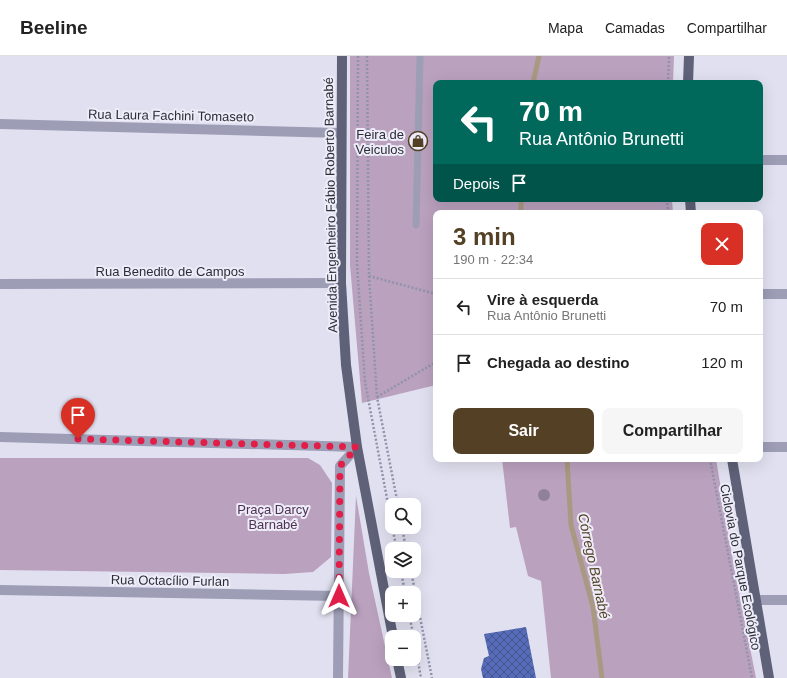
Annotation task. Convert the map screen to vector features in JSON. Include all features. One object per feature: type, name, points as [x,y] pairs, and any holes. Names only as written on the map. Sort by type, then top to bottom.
[{"type":"main road","name":"Avenida Engenheiro Fábio Roberto Barnabé","points":[[342,56],[341,283],[346,365],[357,447],[392,630]]},
{"type":"main road","points":[[688,80],[689,56]]},
{"type":"main road","points":[[732,462],[769,678]]},
{"type":"main road","points":[[398,666],[401,678]]},
{"type":"street","name":"Rua Laura Fachini Tomaseto","points":[[0,124],[341,133]]},
{"type":"street","points":[[763,160],[787,160]]},
{"type":"street","name":"Rua Benedito de Campos","points":[[0,284],[341,283]]},
{"type":"street","points":[[763,294],[787,294]]},
{"type":"street","points":[[0,437],[357,447]]},
{"type":"street","points":[[338,678],[340,466],[357,447]]},
{"type":"street","points":[[763,447],[787,447]]},
{"type":"street","name":"Rua Octacílio Furlan","points":[[0,590],[339,596]]},
{"type":"street","points":[[755,600],[787,600]]},
{"type":"lane","points":[[416,225],[420,56]]},
{"type":"path","points":[[358,56],[357,264],[365,382],[387,498]]},
{"type":"path","points":[[367,56],[369,276],[377,397],[397,498]]},
{"type":"path","points":[[668,80],[669,56]]},
{"type":"path","points":[[369,276],[433,293]]},
{"type":"path","points":[[377,397],[433,364]]},
{"type":"path","name":"Ciclovia do Parque Ecológico","points":[[711,462],[752,678]]},
{"type":"path","points":[[412,578],[432,678]]},
{"type":"path","points":[[419,666],[421,678]]},
{"type":"green space","points":[[350,56],[674,56],[673,80],[433,80],[433,202],[672,202],[673,210],[433,210],[433,386],[362,403],[350,265]]},
{"type":"green space","name":"Praça Darcy Barnabé","points":[[0,458],[308,458],[320,465],[332,483],[331,557],[313,572],[284,574],[0,570]]},
{"type":"green space","points":[[502,462],[716,462],[734,567],[756,678],[551,678],[541,581],[528,576],[516,527],[510,528]]},
{"type":"green space","points":[[356,496],[369,573],[385,646],[385,666],[389,666],[392,678],[348,678]]},
{"type":"building","points":[[526,627],[536,678],[483,678],[481,669],[484,658],[489,656],[484,634]]},
{"type":"waterway","name":"Córrego Barnabé","points":[[534,80],[539,56]]},
{"type":"waterway","name":"Córrego Barnabé","points":[[521,202],[521,210]]},
{"type":"waterway","name":"Córrego Barnabé","points":[[567,462],[571,525],[593,607],[602,678]]},
{"type":"place","name":"Feira de Veiculos","points":[[418,141]]},
{"type":"route","points":[[78,439],[357,447],[340,466],[339,596]]}]
